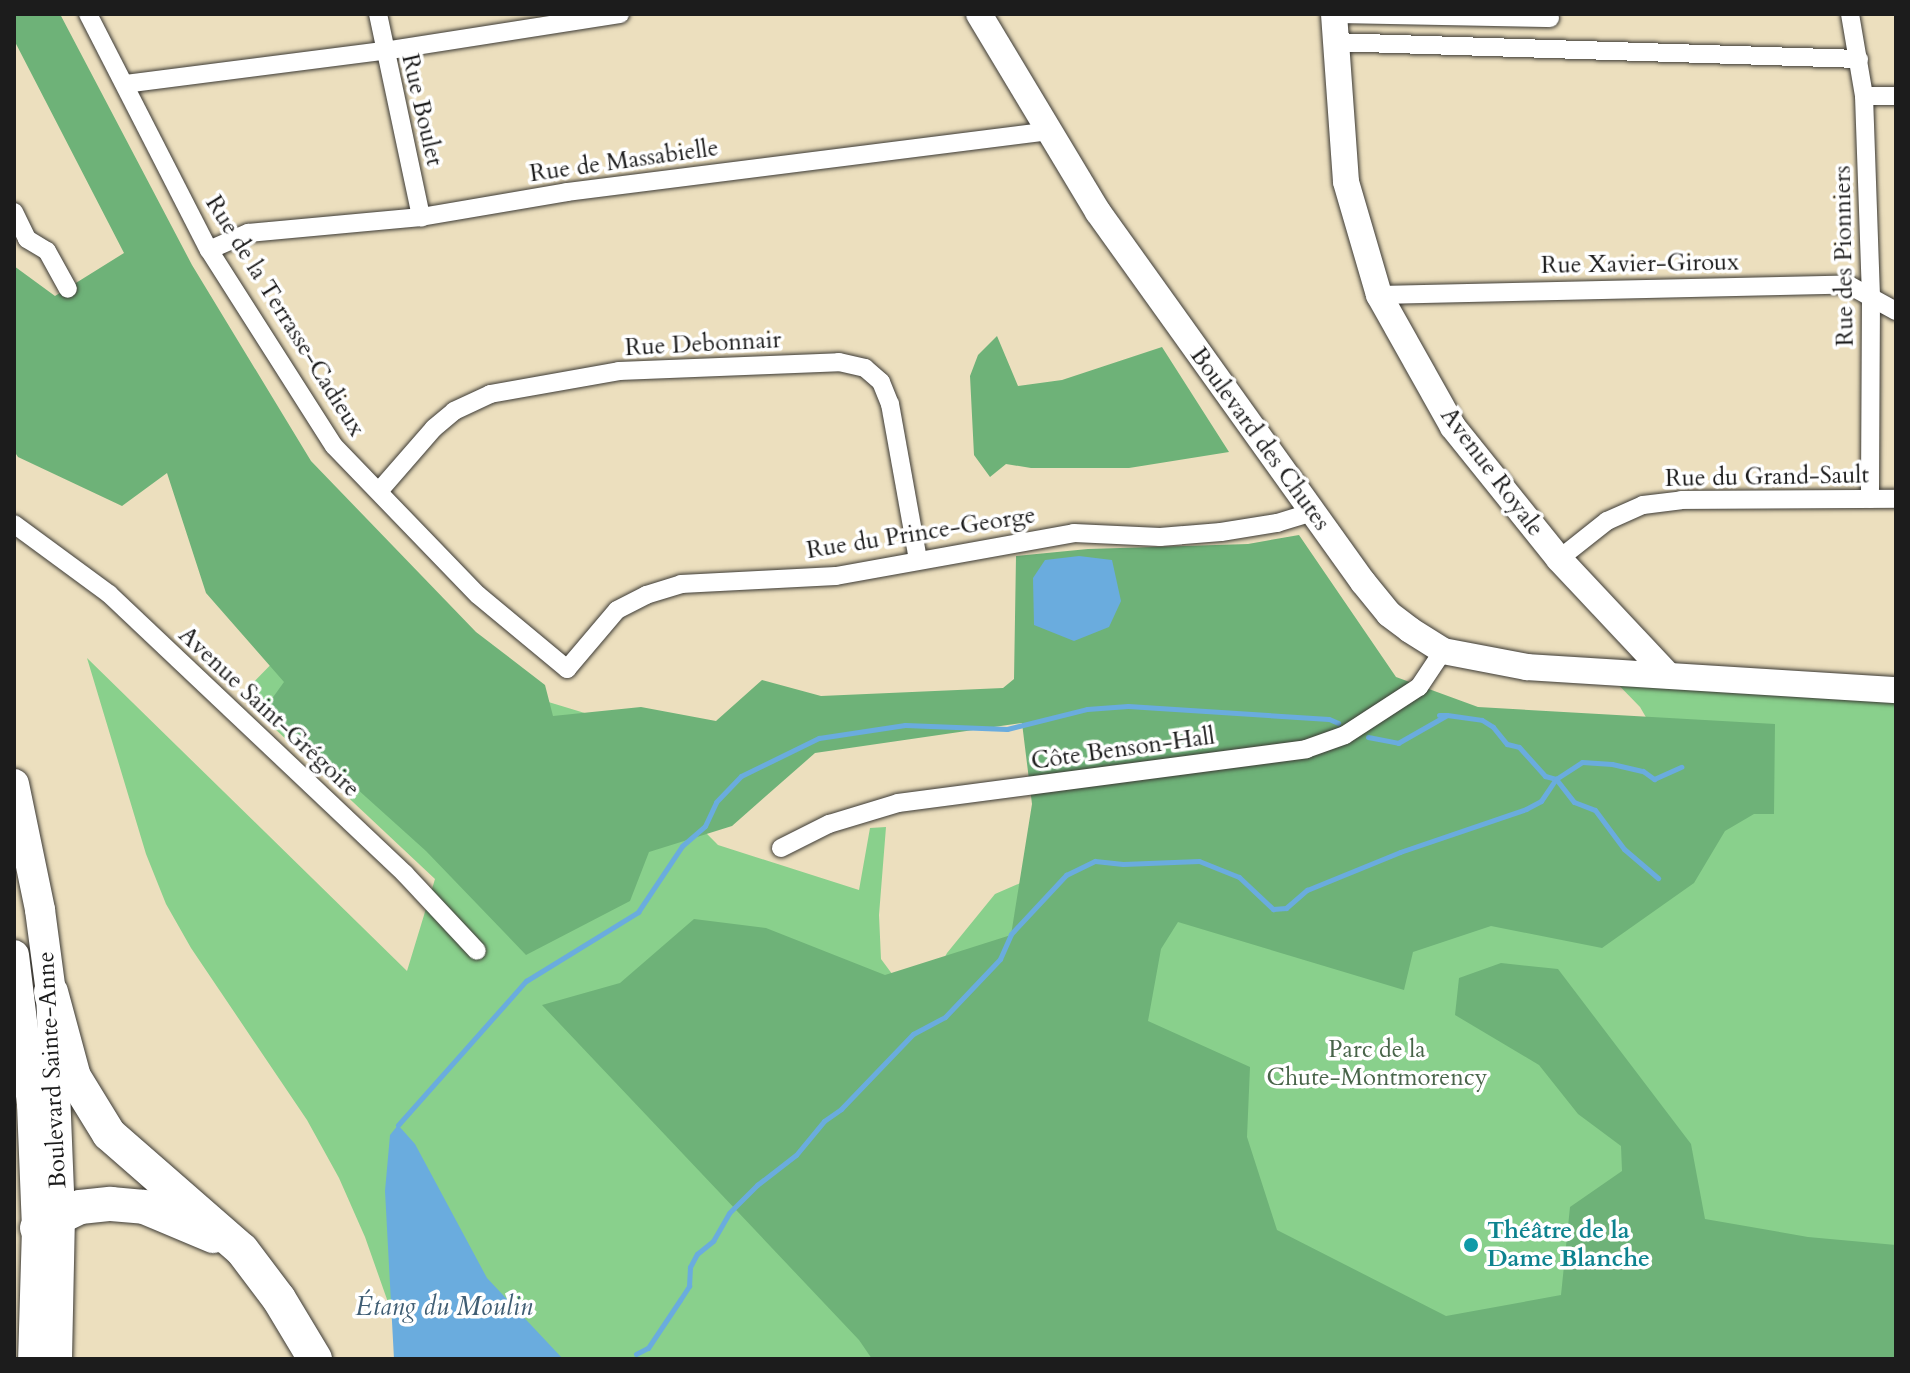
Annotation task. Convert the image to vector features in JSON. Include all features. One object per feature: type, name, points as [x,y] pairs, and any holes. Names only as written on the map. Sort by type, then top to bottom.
[{"type":"highway","points":[[51,992],[74,1077],[109,1134],[242,1250],[279,1299],[315,1359]]},
{"type":"highway","points":[[48,1222],[80,1207],[111,1204],[144,1207],[172,1216],[242,1250]]},
{"type":"main road","name":"Boulevard Sainte-Anne","points":[[14,784],[40,910],[51,992],[48,1222],[33,1359]]},
{"type":"main road","name":"Boulevard Sainte-Anne","points":[[14,955],[48,1222],[57,1359]]},
{"type":"street","name":"Rue de la Terrasse-Cadieux","points":[[88,14],[209,250],[334,446],[380,490],[478,595],[567,669]]},
{"type":"street","name":"Rue Boulet","points":[[378,14],[421,217]]},
{"type":"street","points":[[125,84],[384,51],[620,14]]},
{"type":"street","name":"Boulevard des Chutes","points":[[979,14],[1098,212],[1312,512],[1389,614],[1443,651],[1527,667],[1668,675]]},
{"type":"street","points":[[1334,14],[1550,18]]},
{"type":"street","name":"Avenue Royale","points":[[1334,14],[1333,42],[1346,182],[1379,295],[1453,427],[1559,559],[1668,675]]},
{"type":"street","name":"Rue des Pionniers","points":[[1850,14],[1864,96],[1871,298],[1870,499]]},
{"type":"street","points":[[1333,42],[1859,59]]},
{"type":"street","points":[[1864,96],[1896,96]]},
{"type":"street","name":"Rue de Massabielle","points":[[209,250],[248,233],[421,217],[567,192],[1048,131]]},
{"type":"street","points":[[14,212],[27,239],[47,251],[68,289]]},
{"type":"street","name":"Rue Xavier-Giroux","points":[[1379,295],[1847,284],[1896,311]]},
{"type":"street","name":"Rue Debonnair","points":[[380,490],[434,428],[454,411],[490,394],[619,371],[839,362],[865,368],[881,382],[890,404],[918,559]]},
{"type":"street","name":"Rue du Grand-Sault","points":[[1559,559],[1607,521],[1643,505],[1681,500],[1896,499]]},
{"type":"street","name":"Rue du Prince-George","points":[[567,669],[617,610],[646,595],[681,584],[836,576],[1074,533],[1160,537],[1221,532],[1277,523],[1312,512]]},
{"type":"street","name":"Avenue Saint-Grégoire","points":[[14,524],[109,594],[405,874],[477,951]]},
{"type":"street","name":"Côte Benson-Hall","points":[[781,848],[829,824],[898,803],[1306,749],[1345,735],[1419,687],[1443,651]]},
{"type":"street","points":[[1668,675],[1896,690]]},
{"type":"green space","points":[[14,14],[60,14],[192,265],[311,461],[476,632],[545,685],[553,716],[641,707],[716,721],[762,680],[821,696],[1003,688],[1014,679],[1016,556],[1088,549],[1248,544],[1299,535],[1396,677],[1478,707],[1775,724],[1774,814],[1754,814],[1725,831],[1694,883],[1602,948],[1491,926],[1413,952],[1404,990],[1178,922],[1161,949],[1148,1021],[1250,1067],[1247,1137],[1277,1230],[1446,1316],[1561,1295],[1570,1207],[1622,1171],[1621,1146],[1578,1114],[1539,1065],[1455,1015],[1459,978],[1501,963],[1558,969],[1691,1144],[1705,1219],[1808,1237],[1896,1245],[1896,1359],[872,1359],[859,1340],[542,1005],[620,983],[694,919],[766,928],[885,975],[1011,935],[1032,804],[1022,723],[815,753],[732,826],[649,852],[630,901],[526,955],[426,851],[266,707],[284,682],[206,593],[167,473],[122,506],[18,457],[14,451],[14,266],[55,296],[124,253],[14,40]]},
{"type":"green space","points":[[997,336],[1018,386],[1062,380],[1162,347],[1229,452],[1129,468],[1031,468],[1006,464],[990,477],[974,455],[970,376],[978,355]]},
{"type":"green space","name":"Parc de la Chute-Montmorency","points":[[395,549],[442,610],[522,694],[588,714],[718,845],[859,890],[870,828],[886,827],[879,915],[881,959],[918,1009],[947,953],[995,894],[1025,881],[1693,798],[1640,707],[1606,672],[1896,690],[1896,1359],[408,1359],[365,1237],[339,1178],[307,1120],[191,948],[166,904],[146,854],[87,658],[407,971],[435,879],[240,696],[289,646],[275,631]]},
{"type":"water","points":[[1079,556],[1112,560],[1121,601],[1109,627],[1074,641],[1034,625],[1033,578],[1045,560]]},
{"type":"water","name":"Étang du Moulin","points":[[398,1125],[415,1144],[487,1278],[563,1359],[394,1359],[385,1191],[390,1135]]},
{"type":"waterway","points":[[398,1125],[526,981],[638,912],[682,846],[705,826],[716,802],[741,776],[819,738],[905,725],[1007,729],[1087,709],[1128,706],[1329,719],[1338,723]]},
{"type":"waterway","points":[[1368,737],[1398,743],[1447,715],[1439,715]]},
{"type":"waterway","points":[[1447,715],[1482,720],[1493,727],[1507,744],[1519,747],[1545,776],[1556,779],[1574,802],[1595,810],[1624,849],[1658,878]]},
{"type":"waterway","points":[[636,1354],[648,1348],[680,1300],[689,1286],[690,1267],[697,1254],[713,1241],[729,1213],[757,1185],[796,1155],[824,1121],[841,1109],[913,1034],[945,1017],[1000,959],[1011,934],[1066,875],[1095,861],[1123,864],[1199,861],[1239,877],[1273,909],[1286,908],[1307,890],[1400,852],[1526,809],[1541,801],[1556,779],[1582,762],[1612,764],[1643,771],[1654,779],[1681,767]]},
{"type":"place","name":"Théâtre de la Dame Blanche","points":[[1471,1245]]}]
